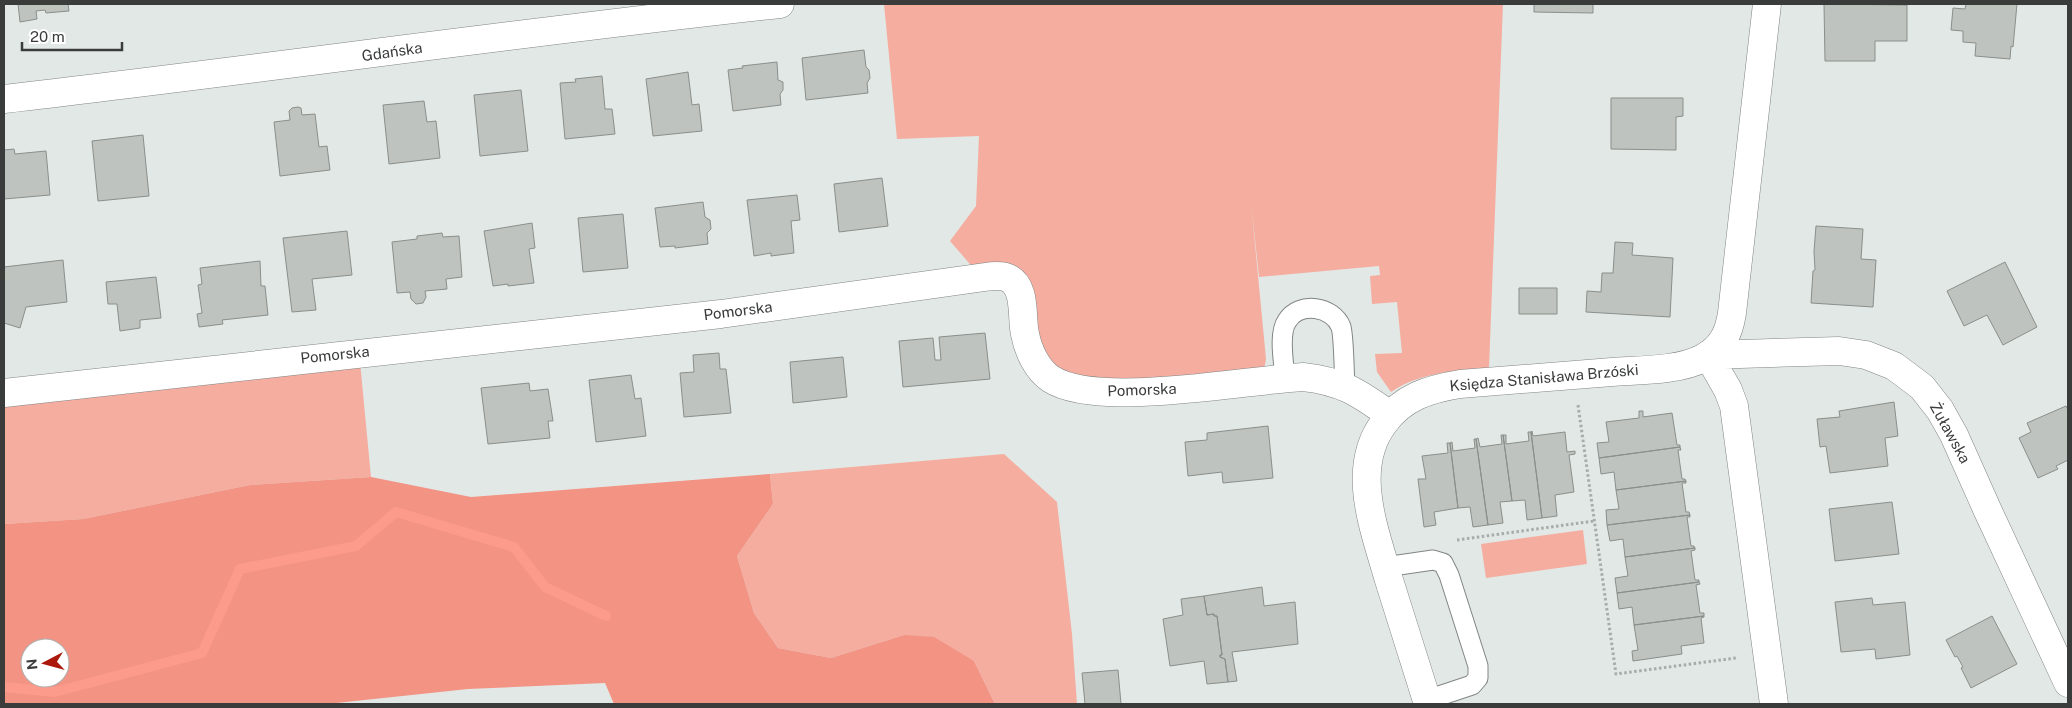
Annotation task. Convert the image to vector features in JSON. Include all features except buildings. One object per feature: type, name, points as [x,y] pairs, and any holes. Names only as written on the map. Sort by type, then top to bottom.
[{"type":"street","name":"Gdańska","points":[[4,99],[365,56],[618,21],[780,4]]},
{"type":"street","name":"Księdza Stanisława Brzóski","points":[[1428,702],[1374,529],[1367,490],[1366,472],[1370,450],[1377,433],[1390,415],[1403,402],[1438,387],[1666,368],[1701,360],[1718,348],[1730,327],[1767,4]]},
{"type":"street","name":"Pomorska","points":[[4,393],[721,314],[999,276],[1008,278],[1015,285],[1020,296],[1024,334],[1035,360],[1050,378],[1071,388],[1122,392],[1285,378],[1323,379],[1345,386],[1390,415]]},
{"type":"street","name":"Żuławska","points":[[1708,355],[1839,351],[1866,355],[1894,366],[1922,386],[1940,410],[1954,435],[2068,683]]},
{"type":"street","points":[[1708,355],[1728,390],[1734,406],[1774,704]]},
{"type":"lane","points":[[1285,378],[1282,339],[1287,321],[1299,310],[1316,308],[1330,314],[1341,327],[1345,386]]},
{"type":"lane","points":[[1385,567],[1433,560],[1443,563],[1449,575],[1478,666],[1478,678],[1472,686],[1428,702]]},
{"type":"path","points":[[1578,402],[1616,674],[1767,654]]},
{"type":"path","points":[[1451,541],[1594,521]]},
{"type":"shaded area","points":[[884,4],[1503,4],[1489,368],[1426,376],[1402,385],[1391,392],[1377,372],[1375,354],[1402,353],[1397,302],[1372,304],[1370,276],[1380,275],[1379,266],[1259,277],[1251,202],[1266,359],[1264,370],[1143,382],[1073,377],[1042,356],[1027,292],[975,270],[950,241],[976,206],[979,136],[897,139]]},
{"type":"shaded area","points":[[360,362],[371,477],[250,485],[83,519],[4,524],[4,402]]},
{"type":"shaded area","points":[[1004,454],[1057,502],[1072,634],[1077,704],[995,704],[974,661],[904,635],[831,658],[778,648],[754,613],[737,556],[773,504],[770,474]]},
{"type":"shaded area","points":[[770,474],[773,504],[737,556],[754,613],[778,648],[831,658],[904,635],[934,637],[974,661],[995,704],[614,704],[605,683],[468,689],[327,704],[4,704],[4,524],[83,519],[250,485],[371,477],[471,497]]},
{"type":"shaded area","points":[[1583,530],[1587,564],[1486,578],[1481,544]]},
{"type":"waterway","points":[[4,687],[55,692],[202,653],[240,569],[356,546],[396,512],[514,547],[545,587],[606,616]]}]
